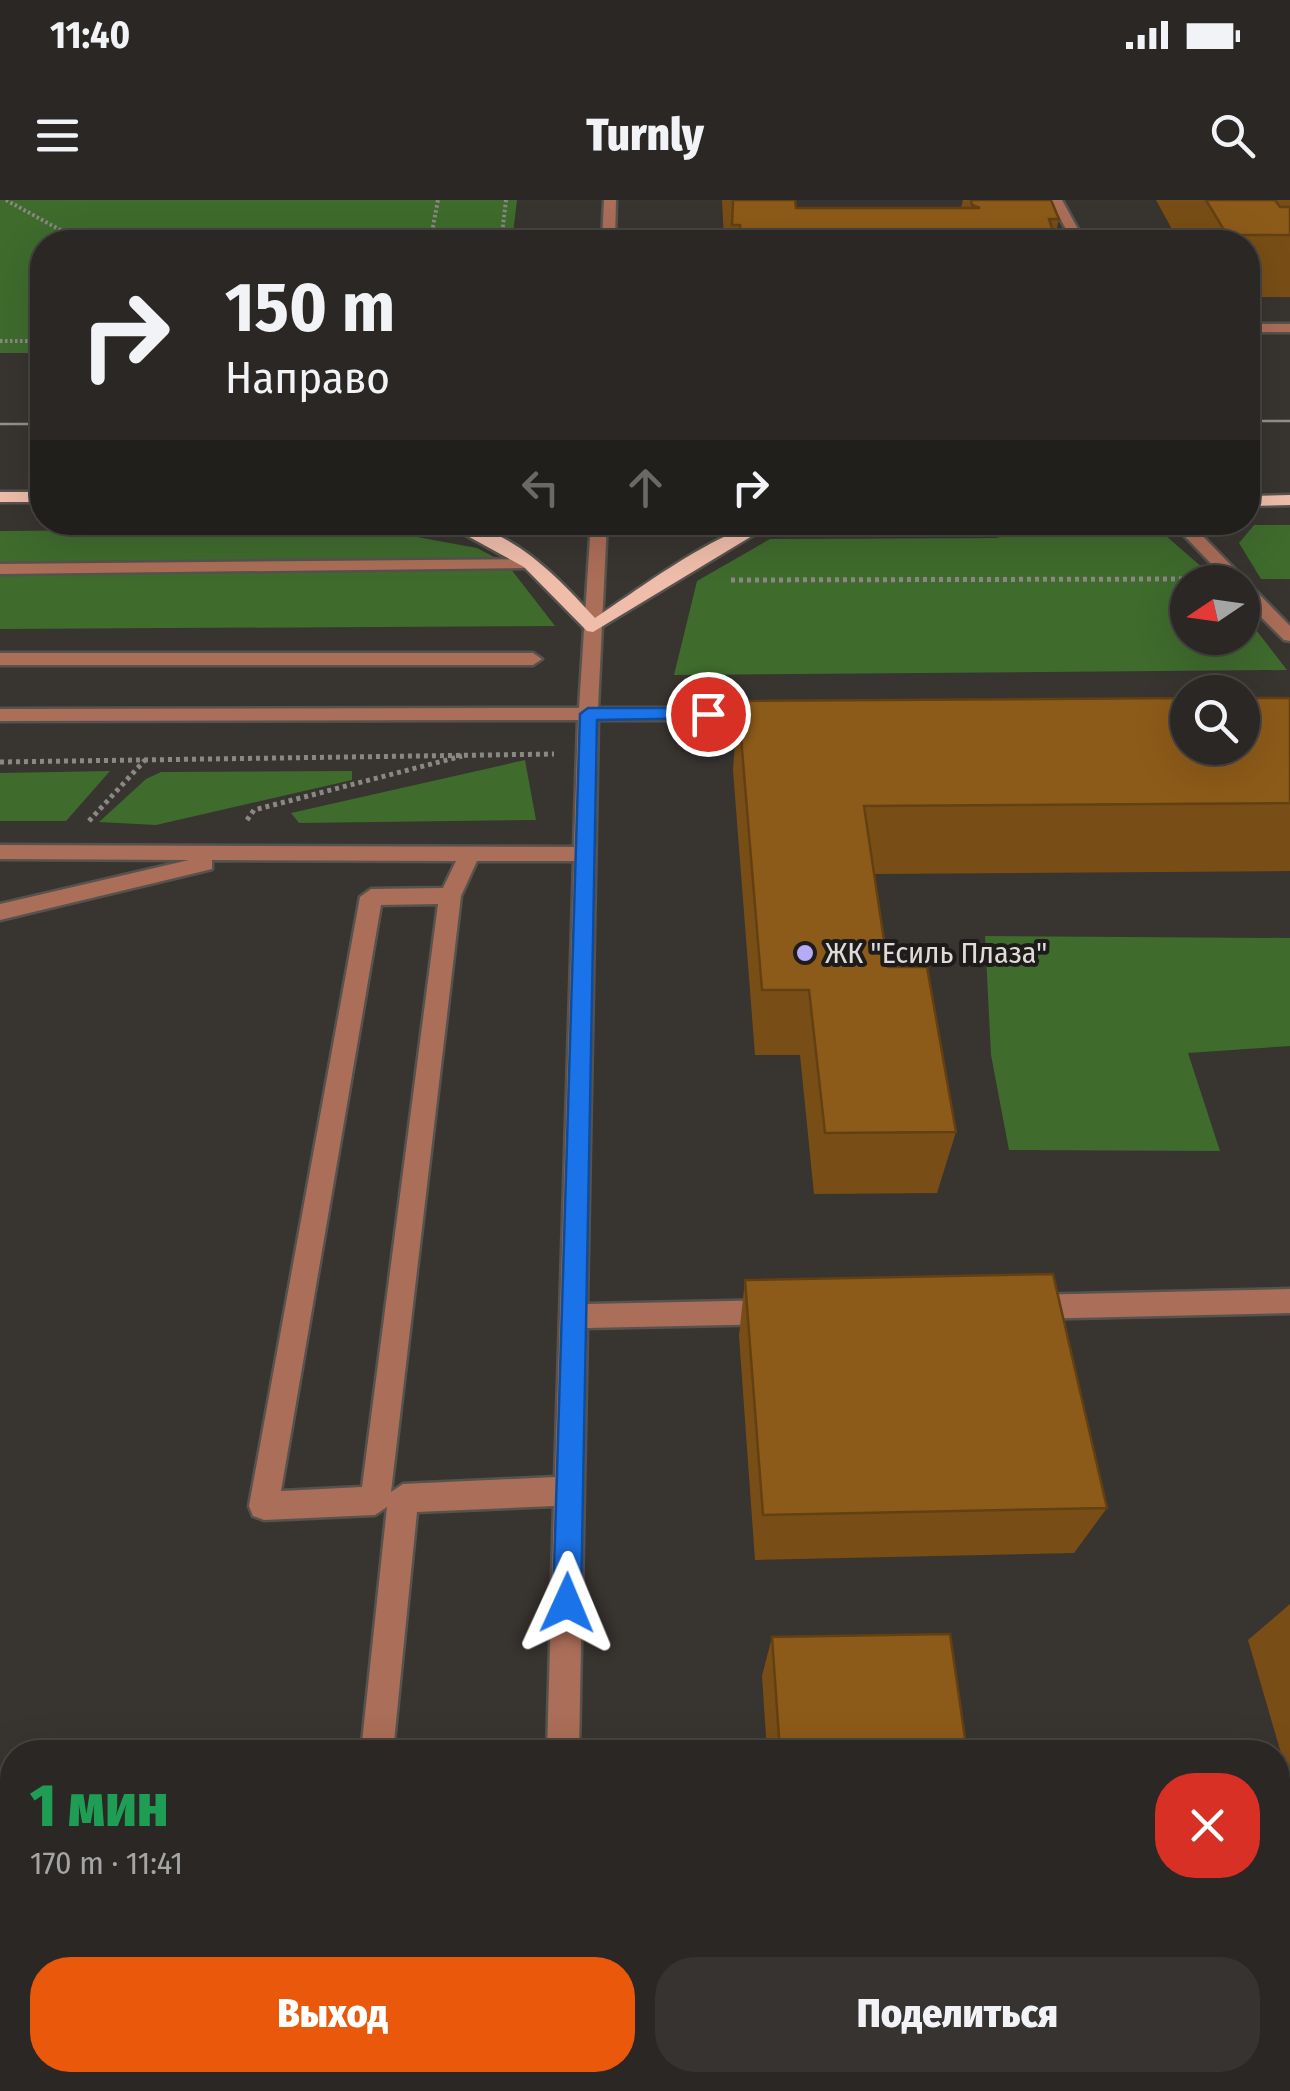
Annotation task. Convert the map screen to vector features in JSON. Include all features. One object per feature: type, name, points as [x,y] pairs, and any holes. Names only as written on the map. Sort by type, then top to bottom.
[{"type":"main road","points":[[1260,494],[1290,496]]},
{"type":"main road","points":[[1260,500],[1290,496]]},
{"type":"main road","points":[[0,498],[30,497]]},
{"type":"main road","points":[[486,535],[533,561],[593,627],[677,572],[744,535]]},
{"type":"street","points":[[609,230],[610,200]]},
{"type":"street","points":[[1056,200],[1072,230]]},
{"type":"street","points":[[1260,328],[1290,329]]},
{"type":"street","points":[[563,1740],[588,714],[597,535]]},
{"type":"street","points":[[1192,535],[1221,565]]},
{"type":"street","points":[[0,569],[526,564]]},
{"type":"street","points":[[1260,605],[1290,636]]},
{"type":"street","points":[[0,658],[532,658]]},
{"type":"street","points":[[0,715],[788,714]]},
{"type":"street","points":[[0,852],[586,854]]},
{"type":"street","points":[[0,912],[248,853]]},
{"type":"street","points":[[377,1740],[389,1500],[450,896],[470,854]]},
{"type":"street","points":[[450,896],[371,898],[264,1506],[570,1491]]},
{"type":"street","points":[[992,1307],[1290,1302]]},
{"type":"street","points":[[574,1316],[793,1311]]},
{"type":"path","points":[[6,200],[60,230]]},
{"type":"path","points":[[432,230],[438,200]]},
{"type":"path","points":[[502,230],[506,200]]},
{"type":"path","points":[[0,341],[30,341]]},
{"type":"path","points":[[716,580],[1170,583]]},
{"type":"path","points":[[238,832],[254,810],[473,754]]},
{"type":"path","points":[[0,762],[558,754]]},
{"type":"path","points":[[78,831],[146,760]]},
{"type":"green space","points":[[0,200],[517,200],[513,230],[30,230],[30,353],[0,353]]},
{"type":"green space","points":[[1260,525],[1290,525],[1290,579],[1261,579],[1260,565],[1252,565],[1239,543],[1246,535],[1260,535]]},
{"type":"green space","points":[[0,531],[30,531],[30,535],[406,535],[477,548],[507,564],[555,626],[0,629]]},
{"type":"green space","points":[[1165,535],[1199,565],[1170,565],[1170,655],[1260,655],[1260,635],[1287,670],[674,675],[697,581],[770,539]]},
{"type":"green space","points":[[525,760],[536,820],[299,823],[291,813]]},
{"type":"green space","points":[[110,771],[66,821],[0,821],[0,773]]},
{"type":"green space","points":[[352,771],[352,780],[156,825],[99,822],[146,779],[161,772]]},
{"type":"green space","points":[[985,936],[1290,938],[1290,1046],[1188,1053],[1220,1151],[1009,1150],[991,1055]]},
{"type":"building","points":[[733,200],[795,200],[796,208],[980,208],[972,205],[971,200],[1051,200],[1059,219],[1049,219],[1053,230],[741,230],[740,225],[732,225]]},
{"type":"building","points":[[1206,200],[1275,200],[1280,207],[1290,207],[1290,235],[1224,230]]},
{"type":"building","points":[[1170,698],[1170,765],[1260,765],[1260,698],[1290,698],[1290,803],[864,806],[888,967],[927,967],[956,1132],[825,1133],[809,990],[762,990],[738,701]]},
{"type":"building","points":[[1053,1274],[1107,1508],[763,1515],[745,1280]]},
{"type":"building","points":[[950,1634],[965,1740],[779,1740],[772,1637]]},
{"type":"tram line","points":[[1260,421],[1290,421]]},
{"type":"tram line","points":[[0,424],[30,424]]},
{"type":"place","name":"ЖК \"Есиль Плаза\"","points":[[805,953]]},
{"type":"route","points":[[567,1603],[588,714],[708,714]]}]
